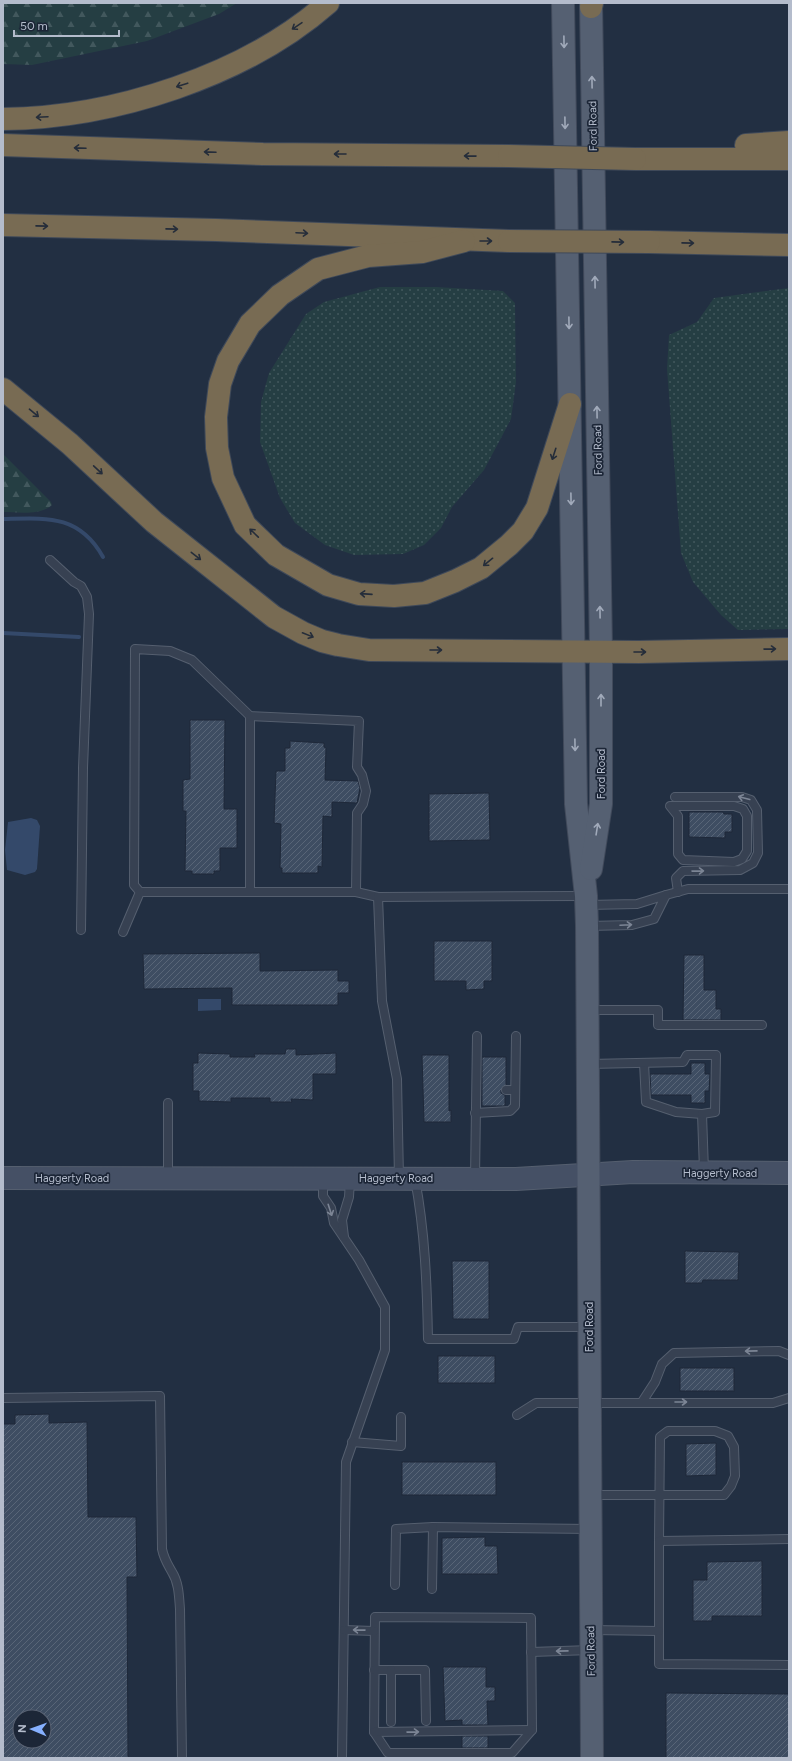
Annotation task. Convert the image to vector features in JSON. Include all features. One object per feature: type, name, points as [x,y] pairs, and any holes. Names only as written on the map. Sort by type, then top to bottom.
[{"type":"highway","points":[[3,119],[60,116],[104,109],[198,80],[241,60],[279,38],[328,3]]},
{"type":"highway","points":[[663,159],[695,147],[789,142]]},
{"type":"highway","points":[[3,146],[263,154],[509,156],[636,159],[789,159]]},
{"type":"highway","points":[[3,225],[216,230],[464,240],[789,245]]},
{"type":"highway","points":[[464,240],[422,252],[368,256],[318,269],[280,295],[250,324],[228,361],[220,384],[216,417],[217,448],[223,478],[245,525],[276,555],[328,586],[359,594],[394,596],[425,593],[455,581],[481,568],[509,545],[523,531],[537,508],[570,404]]},
{"type":"highway","points":[[3,389],[70,444],[154,522],[274,617],[303,633],[338,645],[369,650],[573,650],[639,652],[789,649]]},
{"type":"main road","name":"Ford Road","points":[[563,3],[576,804],[586,900],[587,926],[592,1758]]},
{"type":"main road","name":"Ford Road","points":[[586,900],[601,804],[601,651],[592,4]]},
{"type":"main road","name":"Haggerty Road","points":[[3,1178],[475,1179],[547,1178],[633,1172],[704,1174],[789,1173]]},
{"type":"lane","points":[[50,560],[74,582],[81,586],[87,598],[89,614],[83,776],[81,930]]},
{"type":"lane","points":[[356,892],[357,813],[363,804],[366,791],[362,775],[357,767],[359,721],[250,716],[192,660],[170,651],[135,649],[134,885],[140,892],[356,892],[378,897],[586,900],[637,904],[688,889],[789,889]]},
{"type":"lane","points":[[250,716],[250,892]]},
{"type":"lane","points":[[675,797],[742,797],[751,800],[757,810],[758,853],[753,863],[740,870],[683,871],[676,878],[678,892]]},
{"type":"lane","points":[[670,806],[734,806],[743,809],[747,816],[747,851],[742,859],[734,862],[683,860],[678,854],[678,816],[670,806]]},
{"type":"lane","points":[[123,932],[140,892]]},
{"type":"lane","points":[[587,926],[632,925],[654,919],[666,896]]},
{"type":"lane","points":[[378,897],[382,1001],[397,1079],[407,1178],[421,1214],[425,1253],[428,1339],[514,1339],[518,1327],[589,1327]]},
{"type":"lane","points":[[588,1010],[658,1010],[658,1025],[762,1025]]},
{"type":"lane","points":[[475,1179],[475,1113],[479,1073],[477,1036]]},
{"type":"lane","points":[[475,1113],[510,1111],[515,1106],[516,1036]]},
{"type":"lane","points":[[588,1064],[683,1062],[687,1055],[716,1054],[715,1112],[702,1114],[676,1112],[646,1102],[644,1063]]},
{"type":"lane","points":[[506,1073],[515,1072]]},
{"type":"lane","points":[[506,1090],[515,1090]]},
{"type":"lane","points":[[168,1103],[168,1178]]},
{"type":"lane","points":[[702,1114],[704,1174]]},
{"type":"lane","points":[[323,1178],[323,1196],[330,1208],[334,1223],[385,1307],[385,1350],[346,1462],[342,1758]]},
{"type":"lane","points":[[345,1240],[342,1220],[349,1197],[350,1178]]},
{"type":"lane","points":[[642,1402],[655,1382],[662,1364],[674,1353],[779,1351],[789,1355]]},
{"type":"lane","points":[[3,1398],[160,1396],[162,1549],[164,1560],[172,1572],[178,1587],[180,1609],[182,1758]]},
{"type":"lane","points":[[517,1415],[536,1403],[772,1403],[789,1398]]},
{"type":"lane","points":[[352,1442],[401,1446],[401,1417]]},
{"type":"lane","points":[[590,1495],[660,1495],[724,1495],[731,1486],[735,1476],[734,1447],[728,1436],[715,1431],[668,1431],[660,1437],[660,1495],[659,1540],[659,1664],[789,1665]]},
{"type":"lane","points":[[395,1585],[396,1529],[433,1527],[591,1530]]},
{"type":"lane","points":[[432,1589],[433,1527]]},
{"type":"lane","points":[[659,1540],[789,1539]]},
{"type":"lane","points":[[375,1617],[531,1618],[532,1730],[512,1753],[388,1753],[374,1732],[374,1630],[375,1617]]},
{"type":"lane","points":[[344,1630],[374,1630]]},
{"type":"lane","points":[[531,1652],[592,1640],[659,1631]]},
{"type":"lane","points":[[374,1670],[425,1670],[426,1721]]},
{"type":"lane","points":[[391,1722],[392,1670]]},
{"type":"lane","points":[[374,1732],[532,1730]]},
{"type":"green space","points":[[3,3],[237,3],[219,14],[147,41],[32,65],[3,64]]},
{"type":"green space","points":[[380,287],[436,287],[503,291],[515,303],[516,382],[511,419],[484,470],[452,507],[441,528],[424,545],[403,554],[354,555],[325,545],[295,523],[280,498],[260,442],[261,402],[269,373],[306,314],[324,302]]},
{"type":"green space","points":[[789,288],[789,629],[738,630],[721,615],[693,582],[681,553],[667,369],[669,335],[697,322],[714,298]]},
{"type":"green space","points":[[3,454],[51,502],[52,505],[41,511],[35,512],[3,512]]},
{"type":"water","points":[[31,818],[37,820],[40,826],[37,869],[35,872],[25,875],[7,870],[5,850],[8,822]]},
{"type":"water","points":[[198,999],[221,999],[221,1010],[198,1011]]},
{"type":"building","points":[[190,720],[225,720],[224,809],[237,809],[237,848],[220,848],[220,871],[214,871],[214,874],[192,874],[192,871],[185,871],[186,811],[183,811],[183,780],[190,779]]},
{"type":"building","points":[[290,741],[324,743],[324,747],[326,748],[325,780],[358,781],[360,788],[357,803],[332,802],[332,817],[323,816],[322,867],[318,866],[318,873],[282,873],[282,868],[280,868],[281,824],[274,823],[276,771],[285,771],[285,748],[290,748]]},
{"type":"building","points":[[489,793],[490,840],[429,841],[429,794]]},
{"type":"building","points":[[689,812],[723,812],[724,814],[732,814],[732,832],[725,832],[725,838],[689,837]]},
{"type":"building","points":[[434,941],[492,941],[492,981],[484,981],[484,989],[466,990],[466,981],[434,981]]},
{"type":"building","points":[[260,953],[260,971],[338,970],[338,981],[349,981],[349,993],[338,993],[338,1005],[232,1005],[232,988],[144,989],[143,954]]},
{"type":"building","points":[[684,955],[704,955],[704,990],[716,990],[716,1009],[721,1009],[721,1020],[683,1020]]},
{"type":"building","points":[[286,1049],[296,1049],[296,1055],[336,1053],[336,1074],[313,1074],[313,1100],[291,1099],[292,1102],[270,1102],[270,1098],[231,1098],[231,1102],[199,1101],[199,1091],[193,1091],[193,1063],[198,1063],[198,1053],[230,1054],[230,1057],[255,1057],[254,1054],[285,1054]]},
{"type":"building","points":[[422,1055],[449,1055],[449,1111],[451,1110],[451,1122],[424,1122]]},
{"type":"building","points":[[482,1057],[506,1057],[506,1085],[501,1090],[501,1093],[505,1095],[505,1106],[482,1106]]},
{"type":"building","points":[[691,1063],[705,1063],[705,1074],[710,1074],[709,1091],[705,1091],[705,1103],[691,1103],[691,1095],[651,1095],[650,1074],[691,1074]]},
{"type":"building","points":[[685,1251],[739,1252],[738,1280],[703,1280],[702,1283],[685,1283]]},
{"type":"building","points":[[452,1261],[489,1261],[489,1319],[453,1319]]},
{"type":"building","points":[[438,1356],[495,1356],[495,1383],[438,1383]]},
{"type":"building","points":[[680,1368],[734,1368],[734,1391],[680,1391]]},
{"type":"building","points":[[49,1414],[49,1423],[87,1422],[88,1517],[136,1517],[137,1577],[127,1577],[128,1758],[3,1758],[3,1424],[15,1424],[15,1415]]},
{"type":"building","points":[[716,1443],[716,1475],[686,1476],[686,1444]]},
{"type":"building","points":[[402,1462],[496,1462],[496,1495],[402,1495]]},
{"type":"building","points":[[485,1537],[485,1546],[497,1546],[498,1574],[442,1574],[442,1538]]},
{"type":"building","points":[[762,1561],[762,1616],[712,1616],[712,1621],[693,1621],[693,1580],[707,1580],[707,1562]]},
{"type":"building","points":[[443,1667],[486,1667],[486,1687],[495,1687],[495,1701],[487,1701],[488,1725],[462,1725],[462,1720],[445,1721]]},
{"type":"building","points":[[666,1693],[789,1694],[789,1758],[666,1758]]},
{"type":"building","points":[[462,1736],[488,1736],[488,1748],[462,1748]]},
{"type":"waterway","points":[[3,519],[47,519],[72,526],[94,543],[103,557]]},
{"type":"waterway","points":[[3,633],[79,637]]}]
